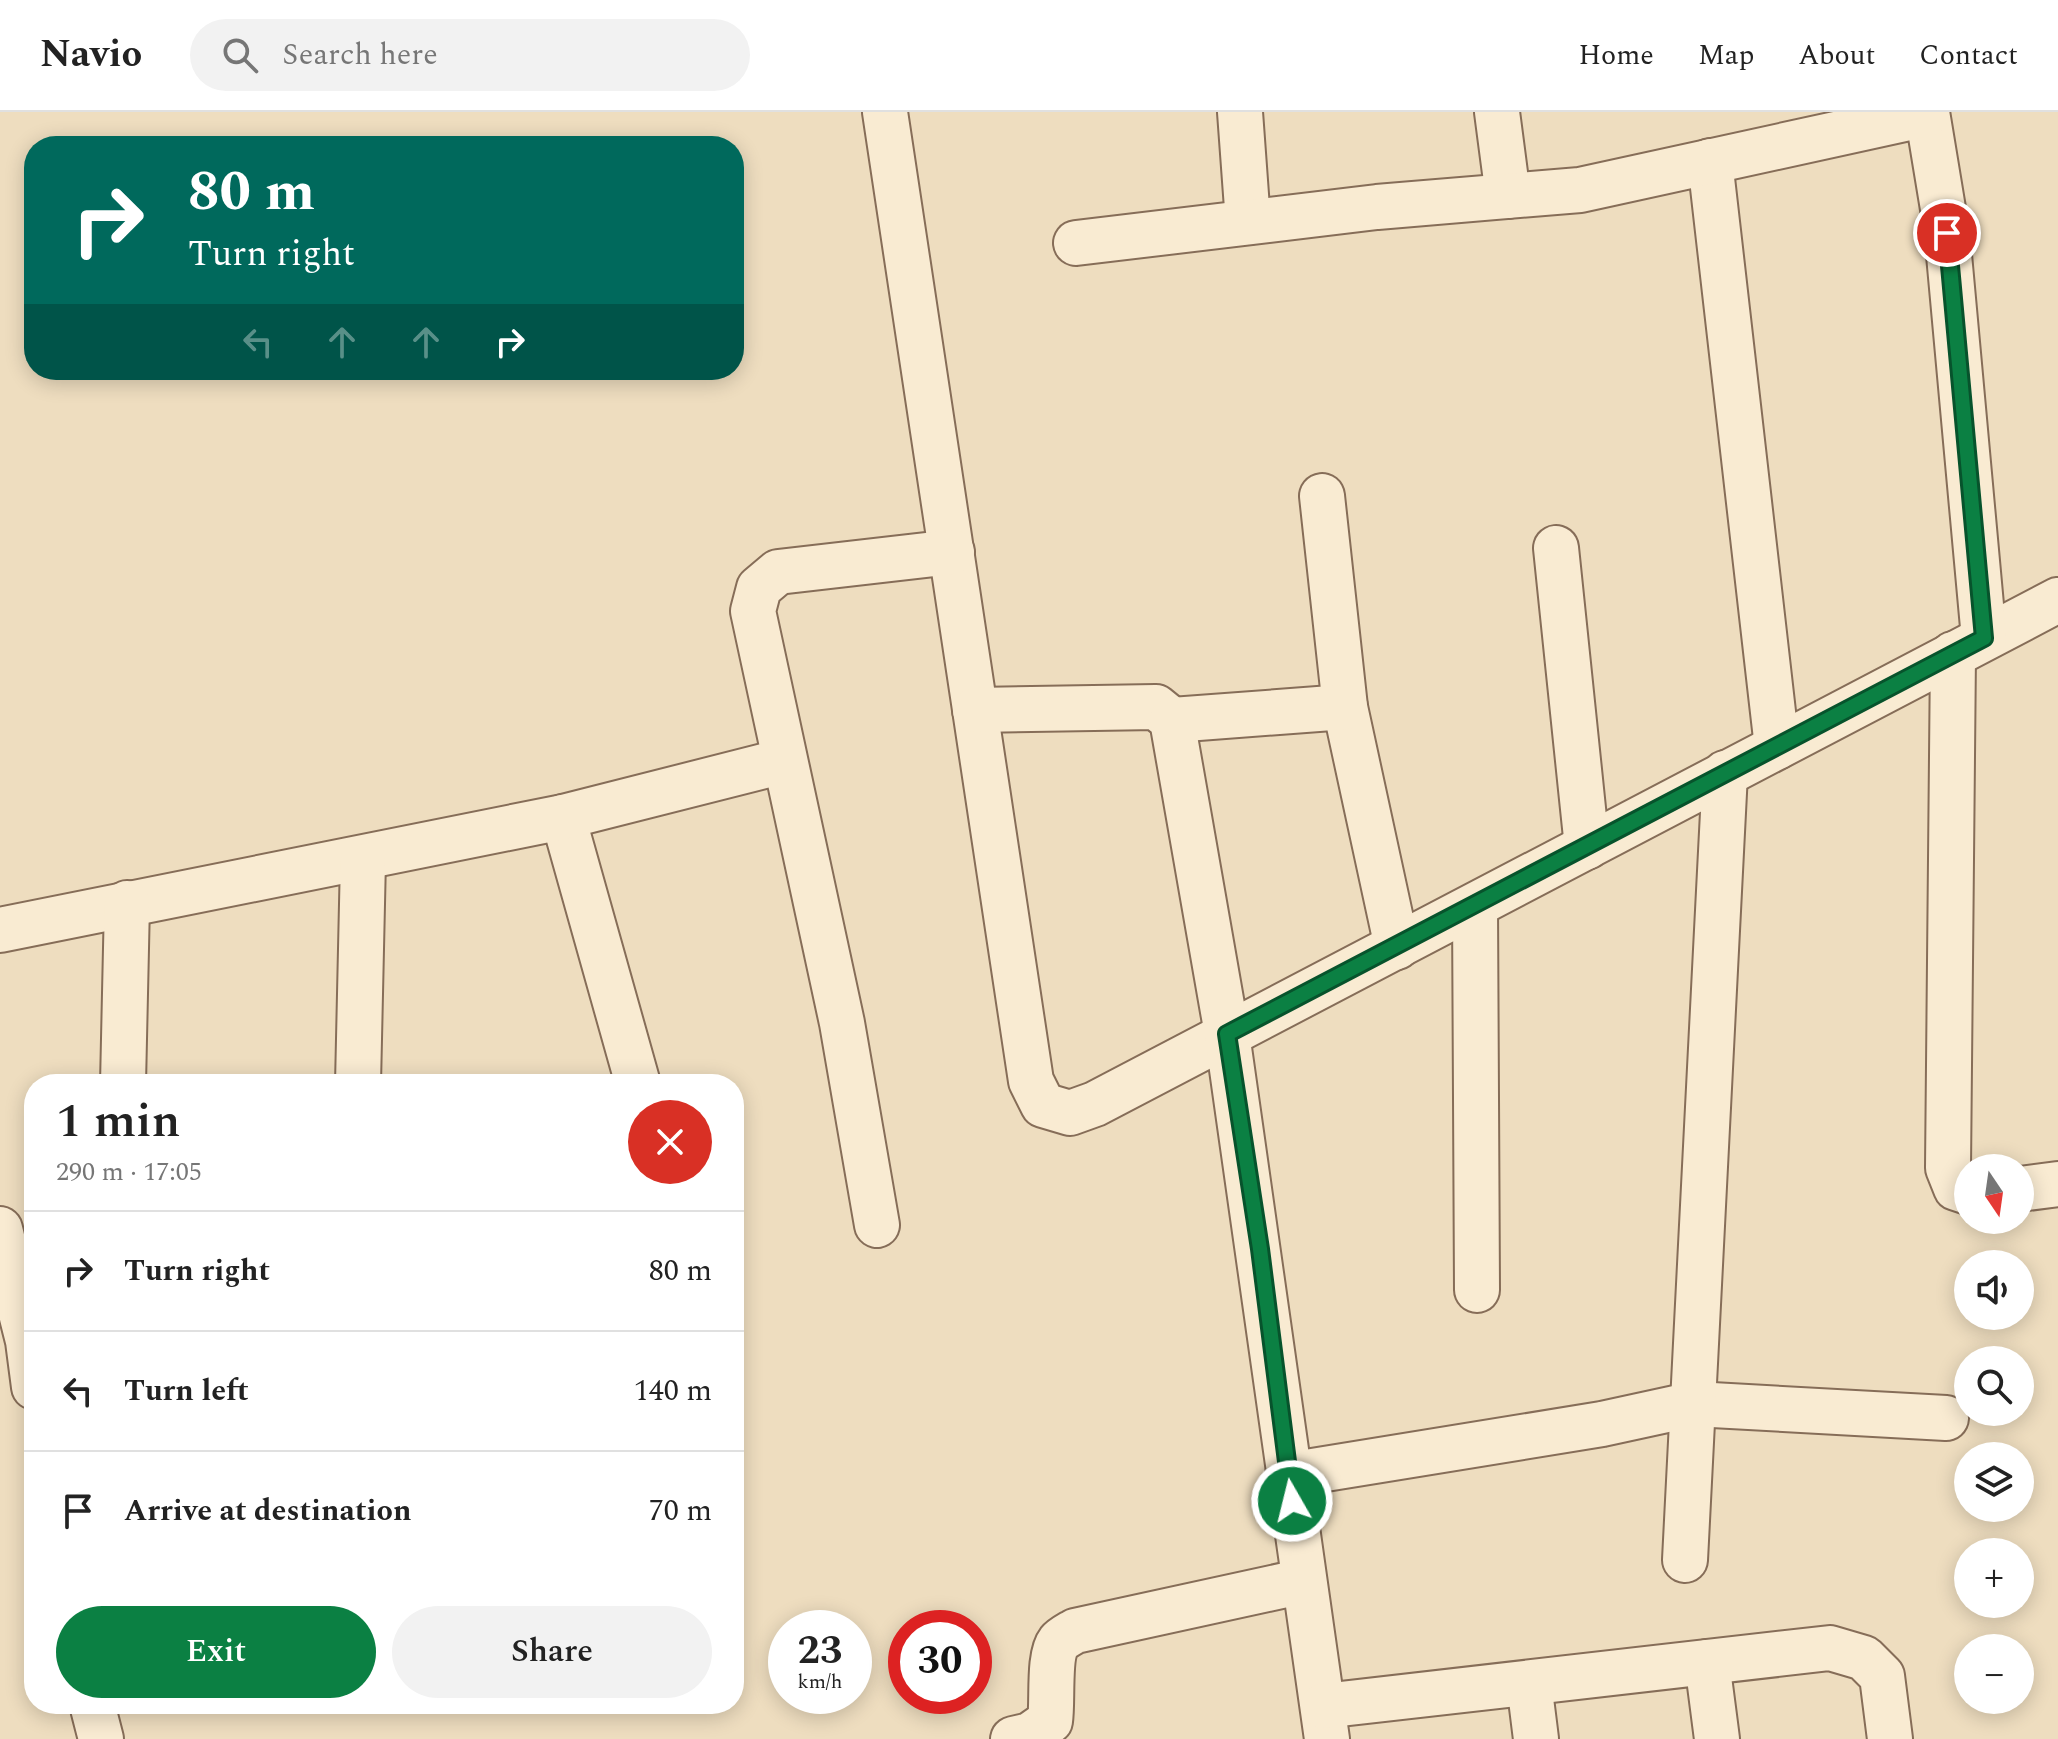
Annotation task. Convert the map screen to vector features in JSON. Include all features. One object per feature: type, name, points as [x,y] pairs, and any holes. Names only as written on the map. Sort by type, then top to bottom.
[{"type":"street","points":[[885,112],[1031,1081],[1043,1105],[1070,1113],[1095,1104],[2058,600]]},
{"type":"street","points":[[1240,112],[1248,222]]},
{"type":"street","points":[[1497,112],[1508,196]]},
{"type":"street","points":[[1076,243],[1377,207],[1580,190],[1927,113],[1947,233],[1969,646],[1948,1168],[1954,1183]]},
{"type":"street","points":[[1710,161],[1777,747]]},
{"type":"street","points":[[1322,496],[1345,707],[1397,947]]},
{"type":"street","points":[[1556,548],[1587,847]]},
{"type":"street","points":[[877,1225],[842,1023],[753,611],[759,588],[778,572],[952,552]]},
{"type":"street","points":[[975,710],[1156,707],[1172,720],[1227,1034],[1260,1249],[1288,1475],[1325,1722],[1529,1683],[1830,1648],[1864,1658],[1882,1676],[1890,1739]]},
{"type":"street","points":[[1172,720],[1345,707]]},
{"type":"street","points":[[0,930],[563,817],[784,761]]},
{"type":"street","points":[[1685,1560],[1725,773]]},
{"type":"street","points":[[563,817],[635,1074]]},
{"type":"street","points":[[358,1074],[363,859]]},
{"type":"street","points":[[123,1074],[127,903]]},
{"type":"street","points":[[1475,906],[1477,1290]]},
{"type":"street","points":[[2034,1187],[2058,1184]]},
{"type":"street","points":[[0,1229],[24,1325]]},
{"type":"street","points":[[1288,1475],[1602,1424],[1694,1404],[1946,1418]]},
{"type":"street","points":[[1013,1739],[1030,1735],[1050,1721],[1053,1701],[1051,1662],[1058,1643],[1075,1631],[1304,1581]]},
{"type":"street","points":[[1707,1662],[1717,1739]]},
{"type":"street","points":[[1529,1683],[1536,1739]]},
{"type":"street","points":[[95,1714],[101,1739]]},
{"type":"route","points":[[1292,1501],[1260,1249],[1227,1034],[1984,638],[1947,233]]}]
